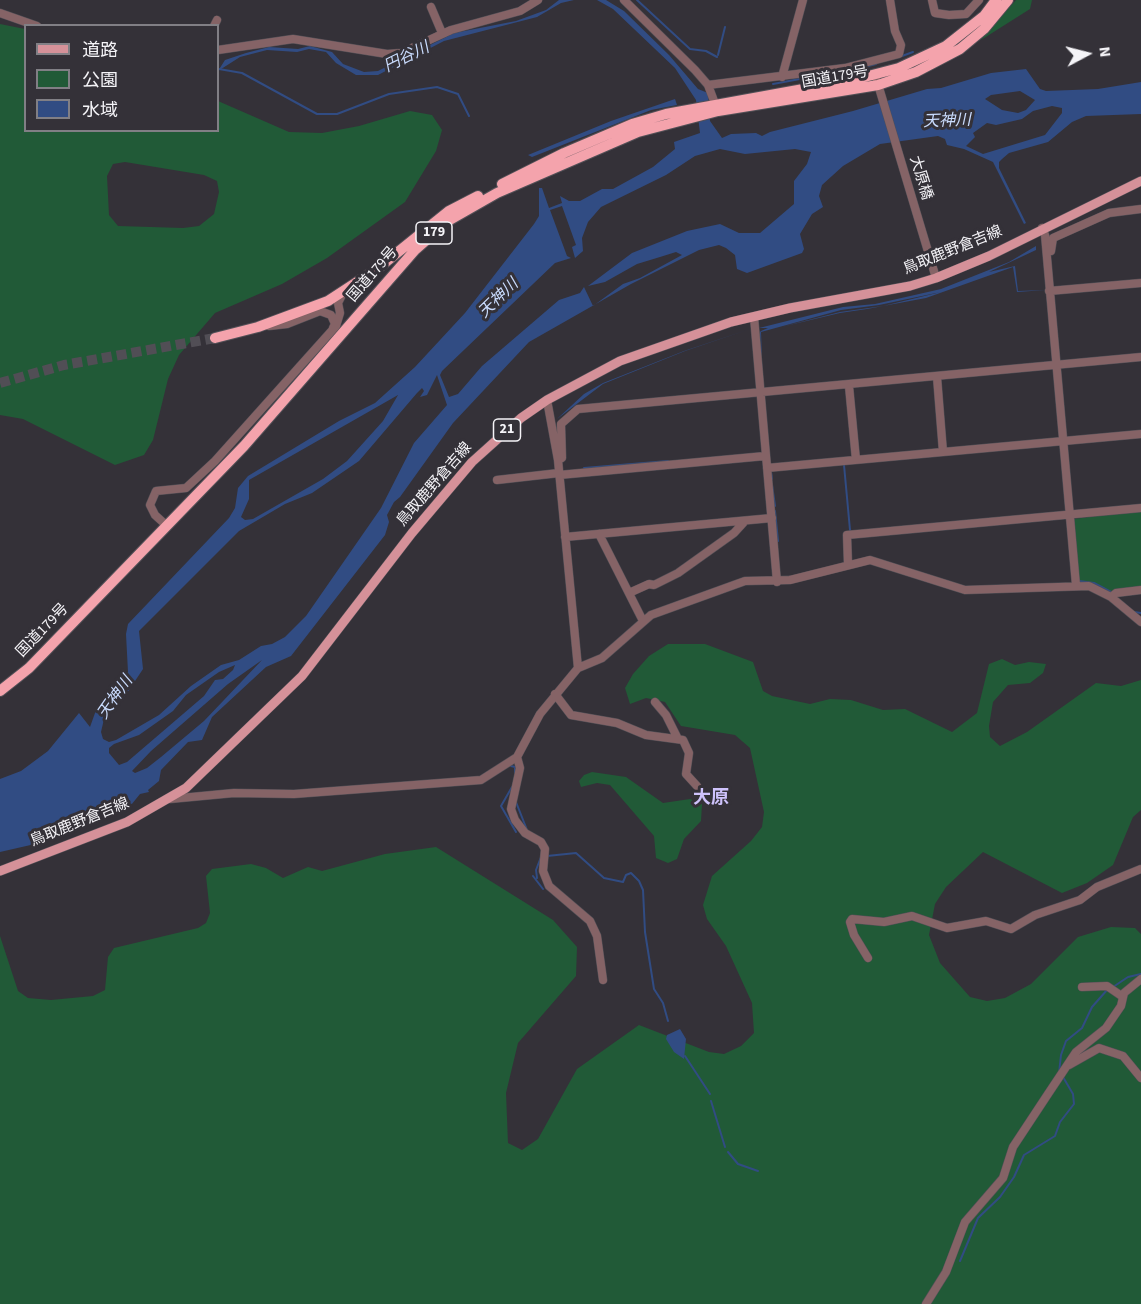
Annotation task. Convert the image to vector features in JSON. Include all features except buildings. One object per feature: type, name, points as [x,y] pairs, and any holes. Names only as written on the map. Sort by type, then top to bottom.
[{"type":"highway","name":"国道179号","points":[[877,80],[924,59],[946,46],[984,16],[996,0]]},
{"type":"highway","name":"国道179号","points":[[215,338],[258,327],[303,311],[344,291],[377,269],[449,211],[523,173],[632,124],[916,72],[960,49],[984,29],[1008,0]]},
{"type":"highway","name":"国道179号","points":[[0,691],[29,668],[244,446],[415,250],[448,221],[497,194],[587,152],[638,132],[717,107]]},
{"type":"main road","name":"鳥取鹿野倉吉線","points":[[0,871],[93,837],[170,799],[194,780],[302,676],[412,533],[472,462],[521,418],[547,400],[620,361],[680,338],[754,317],[910,286],[936,278],[989,256],[1141,181]]},
{"type":"street","points":[[219,50],[293,39],[387,54],[401,53],[442,33],[520,11],[538,0]]},
{"type":"street","points":[[624,0],[662,34],[708,85],[717,107]]},
{"type":"street","points":[[782,77],[803,0]]},
{"type":"street","points":[[708,85],[854,66],[899,54],[901,45],[895,31],[890,0]]},
{"type":"street","points":[[932,0],[935,13],[960,15],[966,14],[979,0]]},
{"type":"street","points":[[431,7],[442,33]]},
{"type":"street","points":[[0,13],[31,24]]},
{"type":"street","name":"大原橋","points":[[877,80],[936,278]]},
{"type":"street","points":[[1051,291],[1050,245],[1053,237],[1109,213],[1141,209]]},
{"type":"street","points":[[1042,228],[1045,235],[1051,291],[1076,585]]},
{"type":"street","points":[[1051,291],[1141,283]]},
{"type":"street","points":[[166,525],[155,515],[150,505],[156,491],[186,488],[215,461],[332,332],[339,321],[338,303],[344,291]]},
{"type":"street","points":[[258,327],[287,324],[326,311],[334,320],[332,332]]},
{"type":"street","points":[[754,317],[777,582]]},
{"type":"street","points":[[558,460],[562,458],[561,424],[574,410],[1141,357]]},
{"type":"street","points":[[937,377],[944,452]]},
{"type":"street","points":[[849,386],[856,460]]},
{"type":"street","points":[[547,400],[558,460],[578,668]]},
{"type":"street","points":[[767,468],[1141,434]]},
{"type":"street","points":[[497,480],[765,456]]},
{"type":"street","points":[[848,564],[847,534],[1141,508]]},
{"type":"street","points":[[565,537],[772,518]]},
{"type":"street","points":[[629,593],[649,584],[654,585],[678,573],[734,533],[745,521]]},
{"type":"street","points":[[599,534],[643,621]]},
{"type":"street","points":[[170,799],[234,793],[294,795],[364,788],[472,783],[481,780],[517,757],[540,714],[578,668],[602,658],[643,621],[660,612],[746,581],[777,582],[870,560],[965,590],[1089,586],[1111,597],[1141,622]]},
{"type":"street","points":[[1111,597],[1116,592],[1141,590]]},
{"type":"street","points":[[555,694],[571,715],[617,723],[646,735],[678,739],[687,745],[690,760],[686,774],[697,786]]},
{"type":"street","points":[[656,702],[666,715],[678,739]]},
{"type":"street","points":[[517,757],[520,768],[511,809],[519,832],[541,842],[545,849],[543,871],[549,886],[590,921],[597,936],[603,980]]},
{"type":"street","points":[[868,958],[854,935],[850,922],[852,919],[884,922],[912,916],[947,928],[986,921],[1011,929],[1035,915],[1080,900],[1097,887],[1141,869]]},
{"type":"street","points":[[927,1304],[946,1272],[965,1222],[1003,1178],[1013,1147],[1076,1052],[1106,1028],[1121,1006],[1123,997],[1131,986],[1141,979]]},
{"type":"street","points":[[1082,987],[1107,986],[1123,997]]},
{"type":"street","points":[[1067,1066],[1099,1048],[1123,1056],[1141,1078]]},
{"type":"green space","points":[[1016,0],[1032,0],[1030,9],[981,40]]},
{"type":"green space","points":[[0,24],[24,29],[24,132],[219,132],[219,101],[289,132],[322,133],[359,126],[410,111],[432,115],[442,130],[436,151],[405,202],[327,258],[282,284],[215,313],[179,355],[168,379],[153,440],[144,455],[115,465],[23,419],[0,415]],"holes":[[[125,162],[204,175],[217,181],[219,192],[214,214],[199,226],[183,228],[118,226],[109,215],[107,176],[113,164]]]},
{"type":"green space","points":[[1141,510],[1141,588],[1110,593],[1098,586],[1077,582],[1074,519]]},
{"type":"green space","points":[[668,644],[705,644],[753,662],[763,691],[772,696],[810,704],[830,699],[851,700],[883,710],[905,709],[952,732],[977,713],[989,664],[1002,659],[1015,665],[1029,662],[1046,664],[1043,673],[1030,683],[1008,685],[993,702],[989,726],[990,737],[1000,746],[1027,732],[1096,683],[1121,686],[1141,680],[1141,810],[1133,817],[1113,865],[1087,883],[1062,893],[983,852],[946,887],[935,904],[929,935],[940,963],[970,997],[987,1001],[1005,998],[1031,984],[1078,937],[1111,927],[1135,928],[1141,934],[1141,1304],[0,1304],[0,936],[18,991],[28,998],[51,1000],[93,996],[105,990],[108,957],[114,948],[198,928],[206,923],[210,913],[206,876],[212,869],[251,864],[266,868],[283,878],[308,867],[322,871],[385,854],[436,847],[553,920],[577,947],[576,976],[518,1043],[506,1093],[508,1143],[522,1150],[538,1139],[577,1069],[639,1025],[709,1052],[724,1054],[741,1046],[754,1033],[752,1003],[726,946],[707,919],[703,905],[712,876],[751,841],[762,827],[764,812],[750,748],[735,735],[681,726],[665,702],[646,698],[630,704],[625,688],[633,674],[649,656]]},
{"type":"green space","points":[[592,772],[626,777],[663,803],[690,799],[702,804],[701,821],[684,839],[677,859],[668,863],[656,858],[654,836],[610,785],[597,783],[581,787],[579,781],[584,775]]},
{"type":"water","name":"円谷川","points":[[559,0],[574,0],[561,3],[537,17],[444,41],[378,75],[356,75],[336,63],[326,52],[309,49],[297,52],[267,50],[240,57],[219,70],[225,60],[246,53],[269,47],[298,49],[310,46],[332,52],[343,64],[364,72],[378,71],[454,33],[516,21],[546,10]]},
{"type":"water","name":"天神川","points":[[597,0],[606,0],[624,11],[669,55],[698,89],[708,93],[710,121],[722,138],[731,134],[756,133],[762,136],[927,89],[941,88],[991,73],[1026,69],[1040,89],[1046,91],[1098,89],[1141,82],[1141,114],[1086,116],[1072,122],[1048,142],[1009,153],[1002,159],[999,162],[999,168],[1026,223],[1024,224],[993,162],[964,149],[947,145],[945,139],[938,136],[880,144],[843,166],[822,185],[819,196],[823,207],[812,214],[800,234],[804,249],[802,253],[747,273],[737,269],[735,255],[719,245],[699,250],[595,304],[623,284],[640,278],[682,255],[676,252],[637,264],[605,282],[588,286],[632,253],[687,231],[720,224],[739,233],[760,233],[794,204],[794,181],[807,164],[811,152],[795,149],[745,154],[720,149],[695,156],[666,175],[601,207],[588,222],[582,238],[583,251],[575,258],[572,247],[576,245],[562,206],[550,210],[567,256],[571,258],[555,263],[442,371],[440,375],[449,397],[458,394],[482,366],[559,300],[580,293],[584,287],[593,306],[529,342],[453,423],[400,497],[394,502],[387,515],[389,522],[385,535],[291,656],[266,667],[212,717],[202,740],[188,742],[161,770],[159,781],[148,790],[149,792],[140,794],[127,810],[35,844],[0,852],[0,779],[21,771],[48,751],[79,713],[90,727],[95,713],[128,672],[126,634],[128,624],[229,518],[235,508],[238,488],[248,476],[339,421],[375,403],[415,367],[465,313],[534,224],[539,216],[539,188],[542,188],[549,208],[562,203],[560,196],[569,201],[580,201],[602,189],[613,189],[653,167],[675,149],[674,142],[700,133],[696,100],[675,68],[613,9]],"holes":[[[1020,91],[1035,100],[1026,110],[1018,113],[1002,110],[985,99],[991,95]],[[1052,106],[1062,108],[1062,113],[1045,135],[983,154],[966,146],[975,137],[973,133],[987,123],[996,125],[1022,119],[1033,111]],[[437,375],[447,405],[414,443],[381,508],[306,616],[285,637],[272,644],[261,646],[239,660],[221,665],[191,686],[159,715],[116,740],[109,742],[103,739],[101,732],[104,719],[125,696],[143,669],[139,631],[239,531],[285,504],[312,493],[359,461],[422,388],[424,391],[420,397],[427,395]],[[398,395],[383,421],[347,461],[323,479],[253,519],[245,520],[241,517],[249,499],[249,480]],[[262,660],[204,721],[147,768],[135,773],[132,771],[151,751],[228,684]],[[235,665],[223,679],[215,680],[204,696],[127,762],[119,765],[109,753],[109,748],[139,735],[173,711],[186,695],[219,672]]]},
{"type":"water","points":[[675,99],[677,105],[651,110],[532,157],[528,155],[611,121]]},
{"type":"water","points":[[1036,246],[1036,250],[989,272],[1015,266],[1018,291],[1046,290],[1017,292],[1013,267],[926,298],[867,309],[840,313],[781,327],[840,312],[883,306],[941,292],[879,305],[841,310],[761,332],[763,389],[760,332],[768,328],[759,328],[843,307],[875,304],[941,289],[1009,262]]},
{"type":"water","points":[[747,330],[685,351],[603,384],[557,419],[584,394],[603,383],[684,351]]},
{"type":"water","points":[[680,1029],[686,1039],[684,1059],[674,1052],[666,1039],[667,1035]]},
{"type":"waterway","points":[[637,0],[690,49],[706,51],[717,57]]},
{"type":"waterway","points":[[718,55],[725,27]]},
{"type":"waterway","points":[[902,56],[913,52]]},
{"type":"waterway","points":[[864,67],[876,64]]},
{"type":"waterway","points":[[219,69],[242,73],[317,114],[337,114],[389,94],[437,87],[458,94],[469,116]]},
{"type":"waterway","points":[[773,84],[832,73]]},
{"type":"waterway","points":[[584,468],[668,461]]},
{"type":"waterway","points":[[844,465],[850,530]]},
{"type":"waterway","points":[[771,472],[772,479]]},
{"type":"waterway","points":[[772,485],[775,506]]},
{"type":"waterway","points":[[775,511],[778,541]]},
{"type":"waterway","points":[[1079,581],[1094,583],[1111,592]]},
{"type":"waterway","points":[[1134,612],[1141,613]]},
{"type":"waterway","points":[[511,766],[515,767],[515,773]]},
{"type":"waterway","points":[[512,787],[501,806],[516,832]]},
{"type":"waterway","points":[[516,802],[527,830]]},
{"type":"waterway","points":[[547,856],[576,853],[604,878],[623,882],[626,875],[631,873],[639,881],[643,890],[645,932],[654,989],[663,1003],[668,1021]]},
{"type":"waterway","points":[[537,878],[536,870],[541,857]]},
{"type":"waterway","points":[[533,876],[543,889]]},
{"type":"waterway","points":[[1113,987],[1128,977],[1141,974]]},
{"type":"waterway","points":[[1059,1073],[1061,1055],[1066,1041],[1082,1028],[1092,1007],[1107,990]]},
{"type":"waterway","points":[[685,1056],[710,1094]]},
{"type":"waterway","points":[[960,1261],[978,1218],[1000,1197],[1014,1177],[1024,1155],[1055,1136],[1060,1122],[1074,1104],[1073,1094],[1063,1077]]},
{"type":"waterway","points":[[711,1101],[725,1147]]},
{"type":"waterway","points":[[728,1152],[738,1164],[758,1171]]},
{"type":"tunnel","points":[[0,383],[64,365],[215,338]]},
{"type":"district","name":"大原","points":[[711,799]]}]
